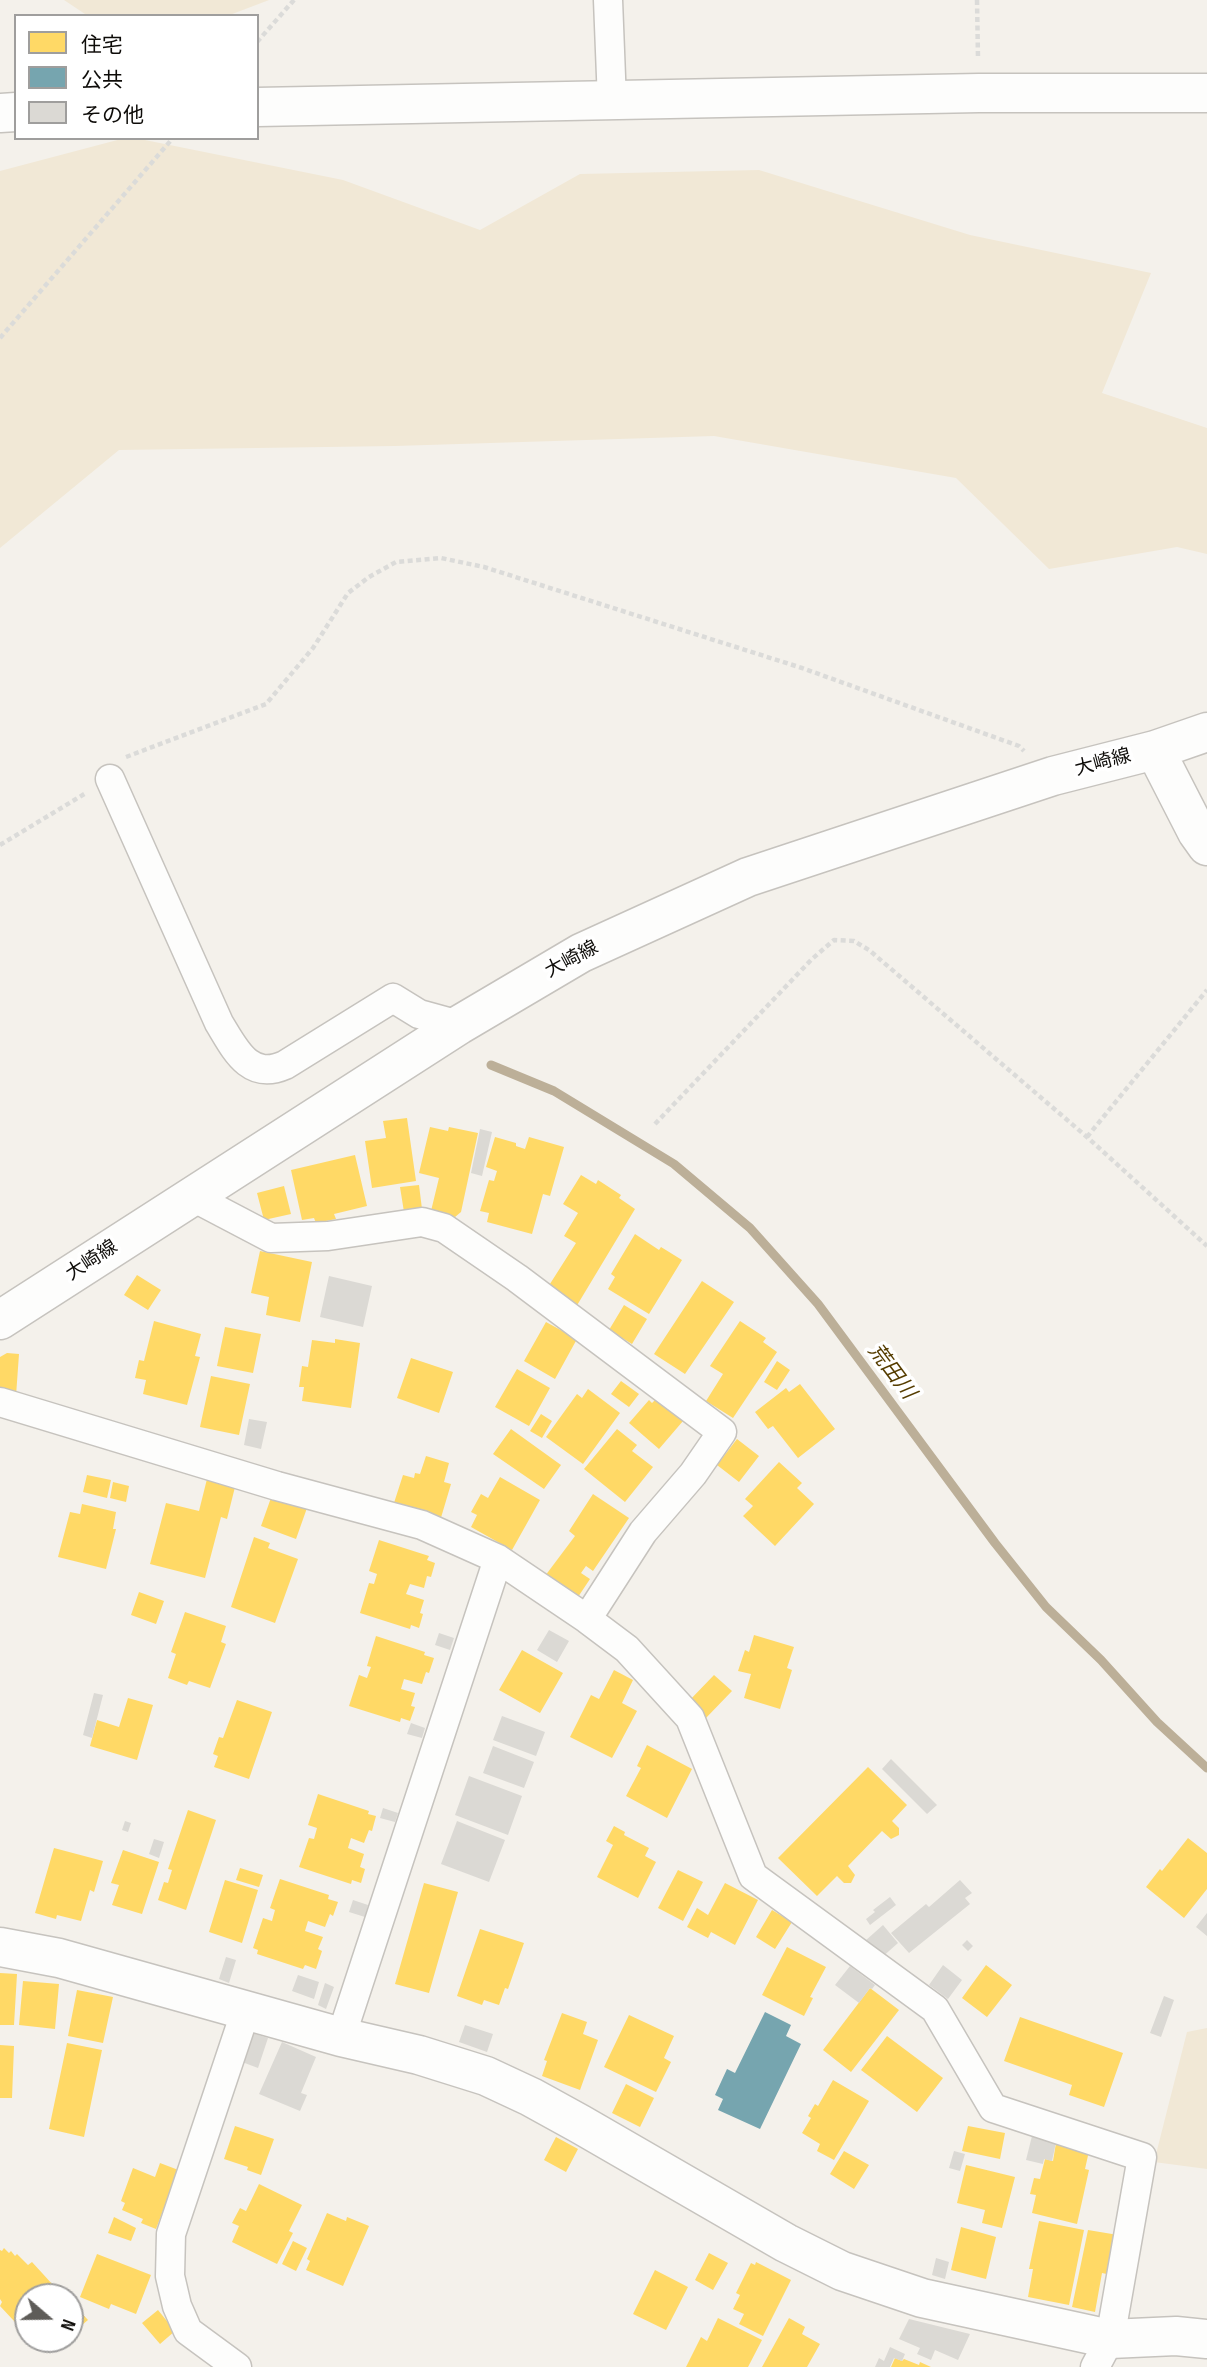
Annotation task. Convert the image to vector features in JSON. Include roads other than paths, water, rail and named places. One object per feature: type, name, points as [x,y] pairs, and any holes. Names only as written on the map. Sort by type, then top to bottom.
[{"type":"street","points":[[608,0],[612,102]]},
{"type":"street","points":[[259,107],[979,93],[1207,93]]},
{"type":"street","name":"大崎線","points":[[0,1320],[458,1025],[581,953],[748,877],[1053,776],[1155,750],[1207,732]]},
{"type":"street","points":[[1155,750],[1204,836]]},
{"type":"street","points":[[110,779],[219,1023],[249,1065],[262,1070],[274,1070],[285,1065],[393,998],[419,1014],[458,1025]]},
{"type":"street","points":[[191,1196],[271,1238],[328,1236],[422,1222],[444,1228],[517,1278],[722,1432],[693,1474],[643,1532],[587,1619]]},
{"type":"street","points":[[0,1402],[278,1486],[422,1525],[498,1559],[627,1649],[690,1718],[753,1876],[935,2009],[993,2108],[1142,2157],[1103,2353]]},
{"type":"street","points":[[341,2036],[498,1559]]},
{"type":"street","points":[[0,1947],[59,1958],[419,2055],[486,2076],[531,2097],[786,2243],[842,2271],[922,2298],[1103,2353],[1176,2336],[1207,2339]]},
{"type":"street","points":[[237,2367],[188,2331],[177,2306],[170,2276],[171,2234],[246,2010]]},
{"type":"waterway","name":"荒田川","points":[[491,1065],[554,1091],[674,1164],[750,1228],[818,1304],[995,1543],[1046,1607],[1101,1660],[1157,1722],[1207,1768]]}]
